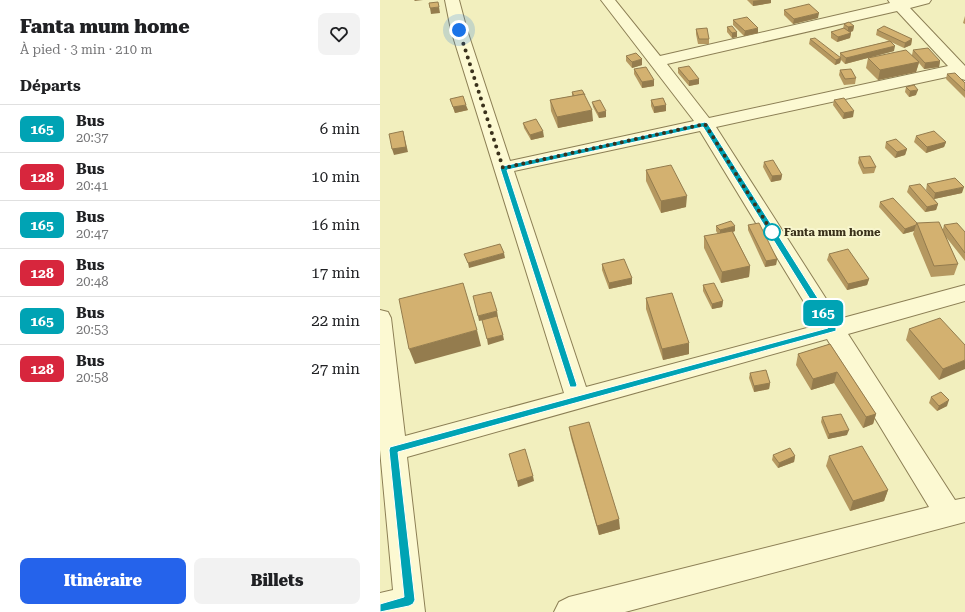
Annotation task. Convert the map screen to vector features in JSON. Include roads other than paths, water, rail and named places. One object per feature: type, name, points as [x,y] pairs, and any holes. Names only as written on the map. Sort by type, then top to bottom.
[{"type":"street","points":[[452,0],[459,30],[578,399]]},
{"type":"street","points":[[569,612],[956,512],[833,329],[705,124],[608,0]]},
{"type":"street","points":[[656,62],[897,3],[924,0]]},
{"type":"street","points":[[897,3],[962,72]]},
{"type":"street","points":[[503,168],[705,124],[962,72]]},
{"type":"street","points":[[393,450],[965,293]]},
{"type":"street","points":[[380,318],[410,606],[380,608]]},
{"type":"place","name":"Fanta mum home","points":[[772,232]]}]
